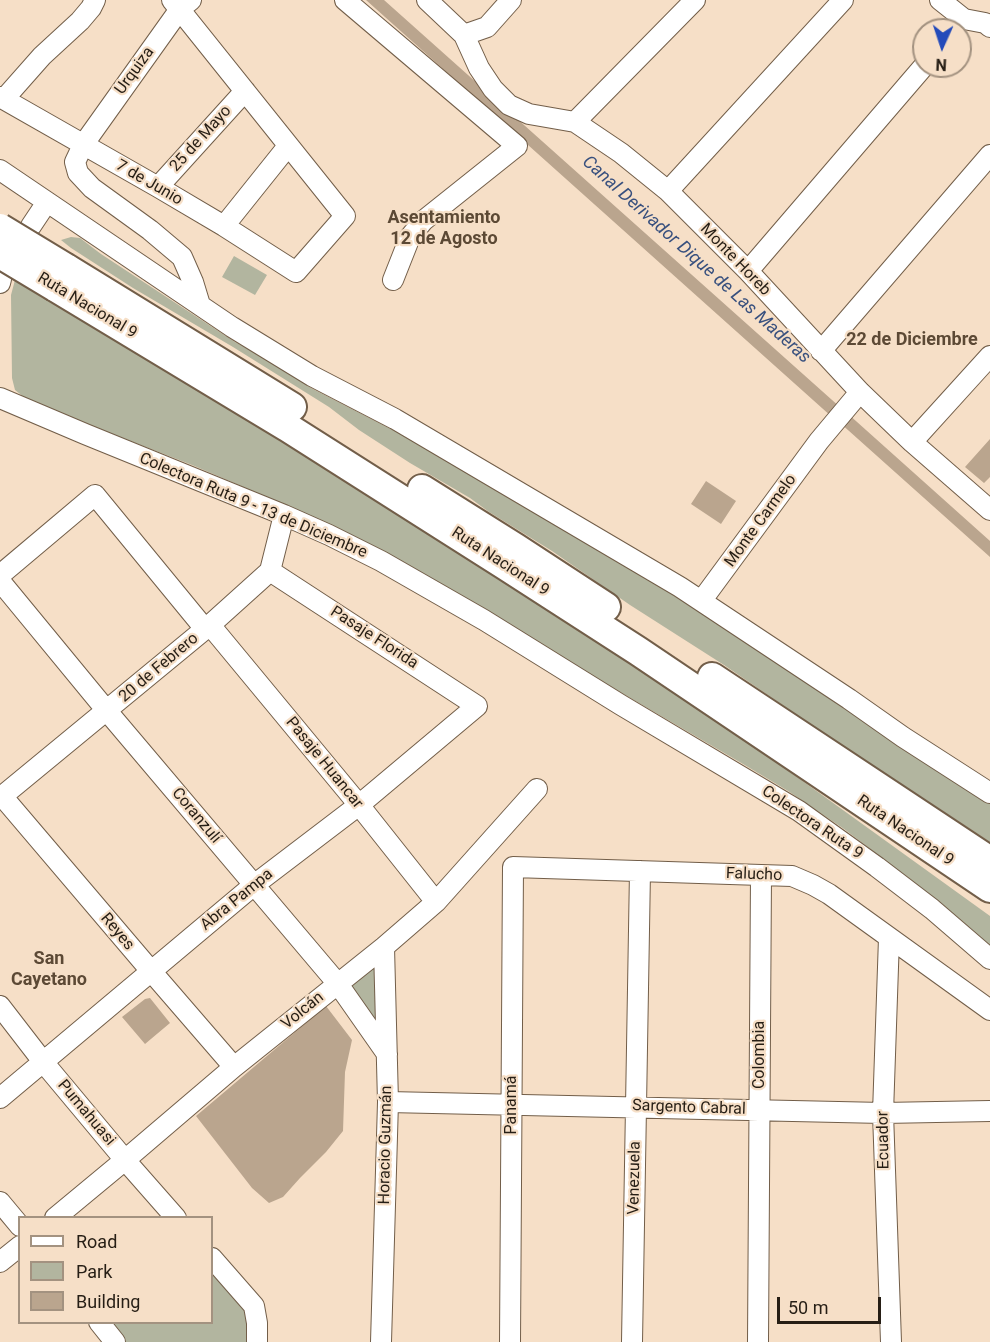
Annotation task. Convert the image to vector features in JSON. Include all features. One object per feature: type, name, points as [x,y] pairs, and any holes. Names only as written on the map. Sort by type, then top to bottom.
[{"type":"highway","name":"Ruta Nacional 9","points":[[0,228],[61,277],[287,427],[657,664],[990,888]]},
{"type":"highway","name":"Ruta Nacional 9","points":[[0,272],[61,277],[248,380],[516,548],[990,861]]},
{"type":"highway","points":[[950,834],[990,851]]},
{"type":"highway","points":[[954,864],[990,897]]},
{"type":"street","points":[[2,98],[80,21],[95,0]]},
{"type":"street","points":[[345,0],[517,146],[423,221],[410,237],[393,280]]},
{"type":"street","points":[[427,0],[464,36],[493,89],[509,105],[530,114],[575,122],[695,0]]},
{"type":"street","points":[[464,36],[487,27],[511,0]]},
{"type":"street","points":[[668,191],[843,0]]},
{"type":"street","points":[[940,0],[954,18]]},
{"type":"street","points":[[181,3],[288,146],[224,226]]},
{"type":"street","name":"Urquiza","points":[[83,145],[181,3]]},
{"type":"street","points":[[972,24],[985,23],[990,27]]},
{"type":"street","points":[[748,272],[914,78]]},
{"type":"street","name":"25 de Mayo","points":[[158,186],[245,91]]},
{"type":"street","name":"7 de Junio","points":[[2,98],[158,186],[296,272],[345,216],[288,146]]},
{"type":"street","name":"Monte Horeb","points":[[575,122],[621,153],[668,191],[748,272],[860,392],[912,442],[990,510]]},
{"type":"street","points":[[83,145],[75,162],[78,173],[92,188],[150,230],[182,257],[200,305]]},
{"type":"street","points":[[821,351],[990,155]]},
{"type":"street","points":[[0,170],[275,354],[395,419],[702,600],[903,737],[990,793]]},
{"type":"street","points":[[31,226],[47,202]]},
{"type":"street","points":[[912,442],[990,356]]},
{"type":"street","name":"Monte Carmelo","points":[[702,600],[819,441],[860,392]]},
{"type":"street","name":"Colectora Ruta 9 - 13 de Diciembre","points":[[0,398],[330,535],[381,561],[484,620],[621,705]]},
{"type":"street","name":"Pasaje Huancar","points":[[0,575],[95,495],[359,805],[436,902]]},
{"type":"street","points":[[270,571],[284,515]]},
{"type":"street","name":"20 de Febrero","points":[[1,797],[207,627],[270,571]]},
{"type":"street","name":"Pasaje Florida","points":[[270,571],[477,706]]},
{"type":"street","name":"Coranzulí","points":[[0,581],[338,984],[387,1054]]},
{"type":"street","name":"Colectora Ruta 9","points":[[621,705],[807,816],[932,909],[990,959]]},
{"type":"street","name":"Abra Pampa","points":[[0,1098],[254,885],[359,805],[477,706]]},
{"type":"street","name":"Volcán","points":[[57,1216],[234,1067],[384,947],[436,902],[537,789]]},
{"type":"street","name":"Reyes","points":[[1,797],[234,1067]]},
{"type":"street","name":"Falucho","points":[[513,867],[792,876],[813,885],[837,900],[990,1010]]},
{"type":"street","name":"Panamá","points":[[510,1342],[513,867]]},
{"type":"street","name":"Venezuela","points":[[632,1342],[640,871]]},
{"type":"street","name":"Colombia","points":[[758,1342],[760,875]]},
{"type":"street","name":"Ecuador","points":[[889,938],[883,1113],[891,1342]]},
{"type":"street","name":"Horacio Guzmán","points":[[381,1342],[388,1102],[384,947]]},
{"type":"street","name":"Pumahuasi","points":[[0,1006],[44,1063],[174,1216]]},
{"type":"street","name":"Sargento Cabral","points":[[388,1102],[883,1113],[990,1111]]},
{"type":"street","points":[[0,1202],[18,1224]]},
{"type":"street","points":[[0,1262],[18,1248]]},
{"type":"street","points":[[213,1259],[254,1306],[257,1342]]},
{"type":"street","points":[[100,1324],[115,1342]]},
{"type":"green space","points":[[71,237],[80,238],[235,342],[274,363],[311,388],[548,513],[830,691],[990,803],[990,842],[630,605],[552,551],[470,498],[410,463],[359,430],[329,407],[133,288],[61,240]]},
{"type":"green space","points":[[234,256],[267,275],[255,295],[222,277]]},
{"type":"green space","points":[[15,280],[136,353],[180,376],[725,725],[990,916],[990,947],[903,874],[844,829],[788,791],[374,548],[297,510],[192,465],[30,402],[15,390],[12,378],[11,295]]},
{"type":"green space","points":[[378,963],[378,1030],[347,985]]},
{"type":"green space","points":[[213,1267],[250,1307],[248,1342],[121,1342],[110,1324],[213,1324]]},
{"type":"building","points":[[366,0],[384,0],[841,408],[832,417]]},
{"type":"building","points":[[847,413],[990,541],[990,557],[839,422]]},
{"type":"building","points":[[990,439],[990,477],[984,483],[965,467]]},
{"type":"building","points":[[706,481],[736,501],[721,524],[691,504]]},
{"type":"building","points":[[150,998],[170,1023],[145,1044],[122,1017],[145,999]]},
{"type":"building","points":[[326,1006],[352,1040],[345,1072],[343,1131],[283,1197],[269,1203],[252,1188],[196,1116]]},
{"type":"district","name":"Asentamiento 12 de Agosto","points":[[444,228]]},
{"type":"district","name":"22 de Diciembre","points":[[912,340]]},
{"type":"district","name":"San Cayetano","points":[[49,969]]},
{"type":"water label","name":"Canal Derivador Dique de Las Maderas","points":[[696,260]]}]
